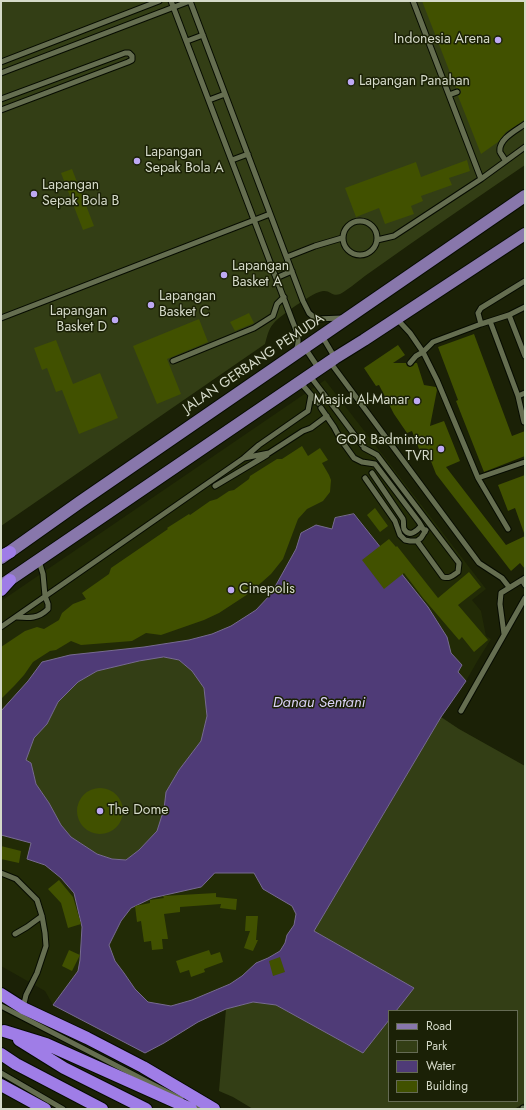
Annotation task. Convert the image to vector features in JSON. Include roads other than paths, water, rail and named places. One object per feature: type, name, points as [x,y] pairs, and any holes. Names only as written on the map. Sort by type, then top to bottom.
[{"type":"highway","points":[[1,590],[5,583]]},
{"type":"highway","points":[[1,994],[23,1008],[87,1038],[143,1067],[214,1109]]},
{"type":"highway","points":[[2,1030],[64,1068],[146,1109]]},
{"type":"highway","points":[[2,1030],[46,1044],[191,1109]]},
{"type":"highway","points":[[1,1054],[16,1064],[102,1109]]},
{"type":"highway","points":[[1,1085],[45,1109]]},
{"type":"main road","name":"JALAN GERBANG PEMUDA","points":[[4,555],[525,196]]},
{"type":"main road","points":[[5,583],[332,360],[397,319],[525,234]]},
{"type":"lane","points":[[1,62],[159,1]]},
{"type":"lane","points":[[171,1],[284,297],[298,340],[297,348],[292,357]]},
{"type":"lane","points":[[1,73],[190,1],[309,313],[316,319],[350,317]]},
{"type":"lane","points":[[413,1],[481,179]]},
{"type":"lane","points":[[187,41],[202,35]]},
{"type":"lane","points":[[1,99],[125,53],[129,53],[132,56],[132,60],[128,62],[1,110]]},
{"type":"lane","points":[[41,84],[45,94]]},
{"type":"lane","points":[[449,95],[457,92]]},
{"type":"lane","points":[[209,100],[225,94]]},
{"type":"lane","points":[[505,160],[500,152],[501,144],[506,138],[525,124]]},
{"type":"lane","points":[[377,240],[394,236],[481,179],[505,160],[525,147]]},
{"type":"lane","points":[[232,160],[248,154]]},
{"type":"lane","points":[[1,318],[270,214]]},
{"type":"lane","points":[[356,221],[365,221],[372,225],[376,232],[377,240],[373,248],[367,254],[358,255],[347,250],[344,246],[342,238],[344,230],[349,224],[356,221]]},
{"type":"lane","points":[[287,257],[315,246],[342,238]]},
{"type":"lane","points":[[276,278],[292,271]]},
{"type":"lane","points":[[481,324],[478,312],[481,308],[525,281]]},
{"type":"lane","points":[[173,361],[254,328],[273,316],[277,304],[284,297]]},
{"type":"lane","points":[[410,363],[433,342],[508,315],[525,307]]},
{"type":"lane","points":[[508,315],[525,356]]},
{"type":"lane","points":[[397,319],[410,333],[423,352],[478,478],[508,529]]},
{"type":"lane","points":[[490,321],[518,396],[524,422]]},
{"type":"lane","points":[[322,336],[332,360],[479,563],[502,578],[509,587]]},
{"type":"lane","points":[[1,627],[244,458],[259,445],[306,413],[308,411],[311,395],[310,376],[304,348]]},
{"type":"lane","points":[[310,376],[326,397]]},
{"type":"lane","points":[[518,396],[525,394]]},
{"type":"lane","points":[[311,395],[318,403]]},
{"type":"lane","points":[[331,403],[363,446],[377,455],[429,524],[459,564],[458,572],[451,577],[443,577],[417,541]]},
{"type":"lane","points":[[322,409],[354,458],[362,462],[375,464],[425,532]]},
{"type":"lane","points":[[215,486],[269,454],[303,431],[311,428],[327,416]]},
{"type":"lane","points":[[244,458],[269,454]]},
{"type":"lane","points":[[478,478],[525,462]]},
{"type":"lane","points":[[372,473],[403,519],[407,532],[410,533],[417,531],[421,526]]},
{"type":"lane","points":[[365,478],[395,521],[400,535],[405,540],[417,541],[421,538],[429,524]]},
{"type":"lane","points":[[16,617],[30,618],[39,616],[48,609],[43,574],[39,560]]},
{"type":"lane","points":[[504,634],[500,604],[501,593],[523,579],[525,585]]},
{"type":"lane","points":[[460,711],[525,598]]},
{"type":"lane","points":[[1,873],[16,879],[37,900],[45,933],[46,946],[37,973],[26,995],[23,1008]]},
{"type":"lane","points":[[15,934],[42,916]]},
{"type":"lane","points":[[1,1006],[202,1109]]},
{"type":"lane","points":[[1,1073],[63,1109]]},
{"type":"water","name":"Danau Sentani","points":[[354,514],[428,607],[447,637],[451,653],[462,665],[458,672],[466,681],[441,717],[314,931],[414,988],[397,1010],[388,1010],[388,1021],[363,1053],[276,1005],[253,1002],[226,1009],[198,1022],[145,1053],[53,1005],[78,971],[82,927],[74,893],[61,878],[45,865],[27,859],[31,843],[1,835],[1,711],[28,681],[42,662],[70,655],[144,647],[189,640],[212,634],[231,626],[256,610],[271,594],[296,549],[301,533],[316,525],[332,529],[335,518]],"holes":[[[164,657],[179,660],[192,671],[204,688],[207,716],[201,741],[179,770],[166,792],[164,809],[157,831],[139,850],[126,860],[112,859],[97,854],[71,837],[61,825],[49,803],[36,784],[31,763],[26,760],[34,738],[47,724],[58,702],[78,682],[97,671]],[[215,873],[254,873],[263,889],[292,906],[296,914],[294,925],[287,935],[285,943],[280,951],[256,963],[242,976],[230,984],[192,1000],[171,1006],[148,1002],[135,989],[115,961],[109,945],[121,921],[131,908],[152,898],[201,887]]]},
{"type":"place","name":"Indonesia Arena","points":[[498,40]]},
{"type":"place","name":"Lapangan Panahan","points":[[351,82]]},
{"type":"place","name":"Lapangan Sepak Bola A","points":[[137,161]]},
{"type":"place","name":"Lapangan Sepak Bola B","points":[[34,194]]},
{"type":"place","name":"Lapangan Basket A","points":[[224,275]]},
{"type":"place","name":"Lapangan Basket C","points":[[151,305]]},
{"type":"place","name":"Lapangan Basket D","points":[[115,320]]},
{"type":"place","name":"Masjid Al-Manar","points":[[417,401]]},
{"type":"place","name":"GOR Badminton TVRI","points":[[441,449]]},
{"type":"place","name":"Cinepolis","points":[[231,590]]},
{"type":"place","name":"The Dome","points":[[100,811]]}]
